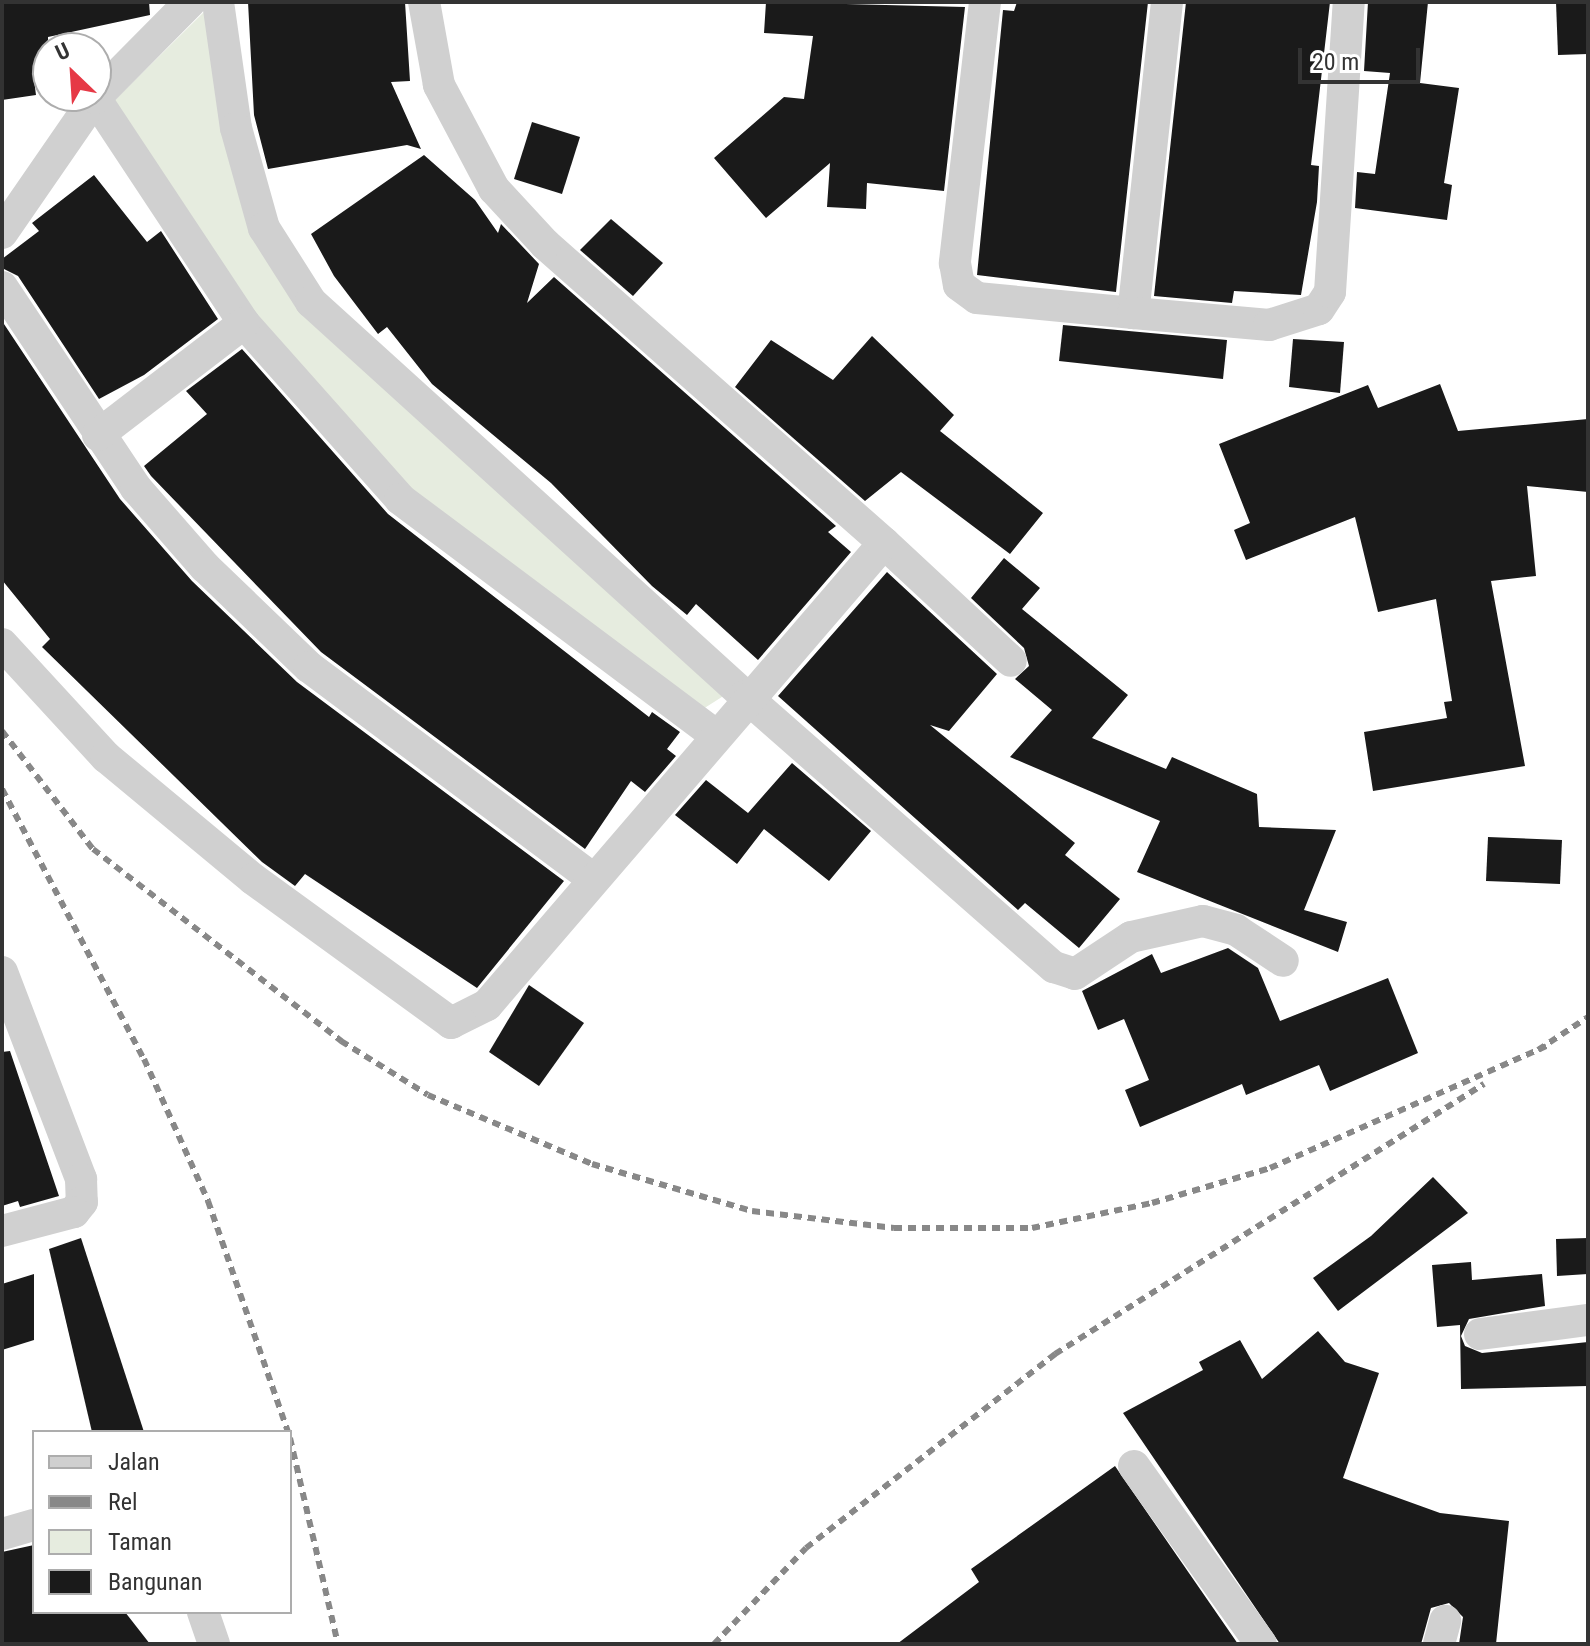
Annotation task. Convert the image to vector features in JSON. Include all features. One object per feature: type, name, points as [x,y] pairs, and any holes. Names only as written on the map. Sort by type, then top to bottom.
[{"type":"street","points":[[112,81],[190,2]]},
{"type":"street","points":[[218,2],[236,128],[264,228],[311,302],[745,696],[1054,967],[1075,974],[1131,937],[1203,921],[1236,930],[1283,961]]},
{"type":"street","points":[[424,2],[439,85],[494,189],[545,244],[884,543],[1011,661]]},
{"type":"street","points":[[985,2],[955,263],[959,285],[977,298],[1269,325],[1319,309],[1330,292],[1349,2]]},
{"type":"street","points":[[1133,313],[1167,2]]},
{"type":"street","points":[[2,233],[85,112]]},
{"type":"street","points":[[104,112],[244,323],[400,499],[714,734]]},
{"type":"street","points":[[2,287],[98,435],[171,531],[309,667],[593,879]]},
{"type":"street","points":[[98,435],[244,323]]},
{"type":"street","points":[[2,644],[106,757],[442,1021],[479,1012],[745,696],[884,543]]},
{"type":"street","points":[[2,972],[81,1179],[82,1202],[74,1212],[2,1231]]},
{"type":"street","points":[[1480,1334],[1588,1320]]},
{"type":"street","points":[[1134,1466],[1261,1644]]},
{"type":"street","points":[[2,1534],[32,1526]]},
{"type":"street","points":[[204,1614],[214,1644]]},
{"type":"green space","points":[[211,5],[278,263],[725,695],[703,709],[388,479],[269,348],[113,102]]},
{"type":"building","points":[[2,2],[149,2],[150,15],[71,32],[32,32],[32,96],[2,100]]},
{"type":"building","points":[[248,2],[405,2],[410,81],[391,82],[421,149],[407,145],[268,169],[254,115]]},
{"type":"building","points":[[766,2],[965,7],[944,191],[867,183],[866,209],[827,207],[830,163],[766,218],[714,158],[784,97],[804,99],[813,36],[764,33]]},
{"type":"building","points":[[1017,2],[1148,2],[1116,292],[977,275],[1003,10],[1014,11]]},
{"type":"building","points":[[1186,2],[1330,2],[1311,165],[1319,166],[1317,202],[1301,295],[1234,291],[1232,303],[1154,296]]},
{"type":"building","points":[[1368,2],[1428,2],[1420,83],[1459,88],[1444,183],[1452,185],[1447,220],[1355,208],[1357,172],[1375,174],[1390,73],[1364,71]]},
{"type":"building","points":[[1556,2],[1588,2],[1588,54],[1558,55]]},
{"type":"building","points":[[532,122],[580,137],[562,194],[514,179]]},
{"type":"building","points":[[424,155],[475,200],[498,233],[501,224],[539,264],[527,303],[554,277],[836,526],[828,532],[851,552],[758,660],[696,604],[687,615],[652,586],[551,483],[432,384],[387,327],[378,334],[334,276],[311,234]]},
{"type":"building","points":[[94,175],[147,242],[161,231],[218,319],[144,375],[99,399],[18,276],[2,268],[2,259],[39,231],[32,223]]},
{"type":"building","points":[[611,219],[663,263],[633,296],[580,250]]},
{"type":"building","points":[[2,321],[120,499],[192,581],[297,682],[564,881],[477,988],[305,874],[295,886],[262,862],[42,647],[50,639],[2,580]]},
{"type":"building","points":[[1063,325],[1227,340],[1223,379],[1059,361]]},
{"type":"building","points":[[872,336],[954,415],[940,431],[1043,513],[1010,554],[901,472],[865,501],[735,387],[771,340],[833,380]]},
{"type":"building","points":[[1293,339],[1344,342],[1340,393],[1289,387]]},
{"type":"building","points":[[242,349],[388,514],[649,717],[652,712],[680,732],[667,749],[676,756],[645,792],[631,781],[585,849],[321,652],[144,466],[207,414],[186,391]]},
{"type":"building","points":[[1440,384],[1458,431],[1588,419],[1588,492],[1527,486],[1536,576],[1491,581],[1525,766],[1373,791],[1364,732],[1447,718],[1444,702],[1452,701],[1436,599],[1378,612],[1355,517],[1246,560],[1234,530],[1250,523],[1219,444],[1368,385],[1378,408]]},
{"type":"building","points":[[1004,558],[1040,588],[1022,609],[1128,695],[1092,738],[1166,769],[1172,757],[1257,794],[1259,827],[1336,830],[1304,910],[1347,922],[1338,952],[1137,872],[1160,821],[1010,757],[1052,710],[1015,679],[1029,666],[1024,648],[971,598]]},
{"type":"building","points":[[887,572],[997,674],[949,731],[930,725],[1075,843],[1065,855],[1120,899],[1079,948],[1025,903],[1018,910],[778,696]]},
{"type":"building","points":[[792,763],[871,831],[829,881],[764,829],[737,864],[675,815],[706,780],[748,813]]},
{"type":"building","points":[[1488,837],[1562,840],[1560,884],[1486,881]]},
{"type":"building","points":[[1228,948],[1258,968],[1280,1021],[1388,978],[1418,1053],[1330,1091],[1319,1065],[1246,1095],[1242,1084],[1140,1127],[1125,1090],[1149,1080],[1124,1019],[1098,1030],[1082,991],[1152,954],[1161,973]]},
{"type":"building","points":[[529,985],[584,1023],[539,1086],[489,1052]]},
{"type":"building","points":[[10,1051],[59,1196],[20,1207],[18,1201],[2,1206],[2,1052]]},
{"type":"building","points":[[1433,1177],[1468,1213],[1338,1311],[1313,1278],[1371,1236]]},
{"type":"building","points":[[81,1238],[143,1430],[92,1430],[49,1249]]},
{"type":"building","points":[[1588,1238],[1588,1274],[1557,1276],[1556,1239]]},
{"type":"building","points":[[1471,1262],[1472,1280],[1542,1274],[1545,1306],[1469,1319],[1461,1336],[1465,1346],[1482,1353],[1588,1342],[1588,1386],[1461,1389],[1460,1325],[1437,1327],[1432,1265]]},
{"type":"building","points":[[34,1274],[34,1340],[2,1350],[2,1284]]},
{"type":"building","points":[[1318,1331],[1345,1362],[1379,1373],[1343,1478],[1440,1513],[1509,1521],[1496,1644],[1459,1644],[1463,1617],[1449,1603],[1431,1608],[1421,1644],[1280,1644],[1123,1413],[1203,1370],[1199,1362],[1240,1340],[1262,1379]]},
{"type":"building","points":[[1115,1466],[1238,1644],[897,1644],[979,1582],[971,1569]]},
{"type":"building","points":[[32,1545],[32,1614],[127,1614],[150,1644],[2,1644],[2,1552]]},
{"type":"railway","points":[[2,731],[93,849],[341,1041],[428,1095],[592,1164],[752,1211],[894,1228],[1032,1228],[1152,1203],[1270,1168],[1546,1046]]},
{"type":"railway","points":[[2,789],[144,1059],[208,1201],[287,1430]]},
{"type":"railway","points":[[1538,1050],[1588,1017]]},
{"type":"railway","points":[[714,1644],[806,1548],[1055,1354],[1484,1084]]},
{"type":"railway","points":[[292,1447],[338,1644]]}]
